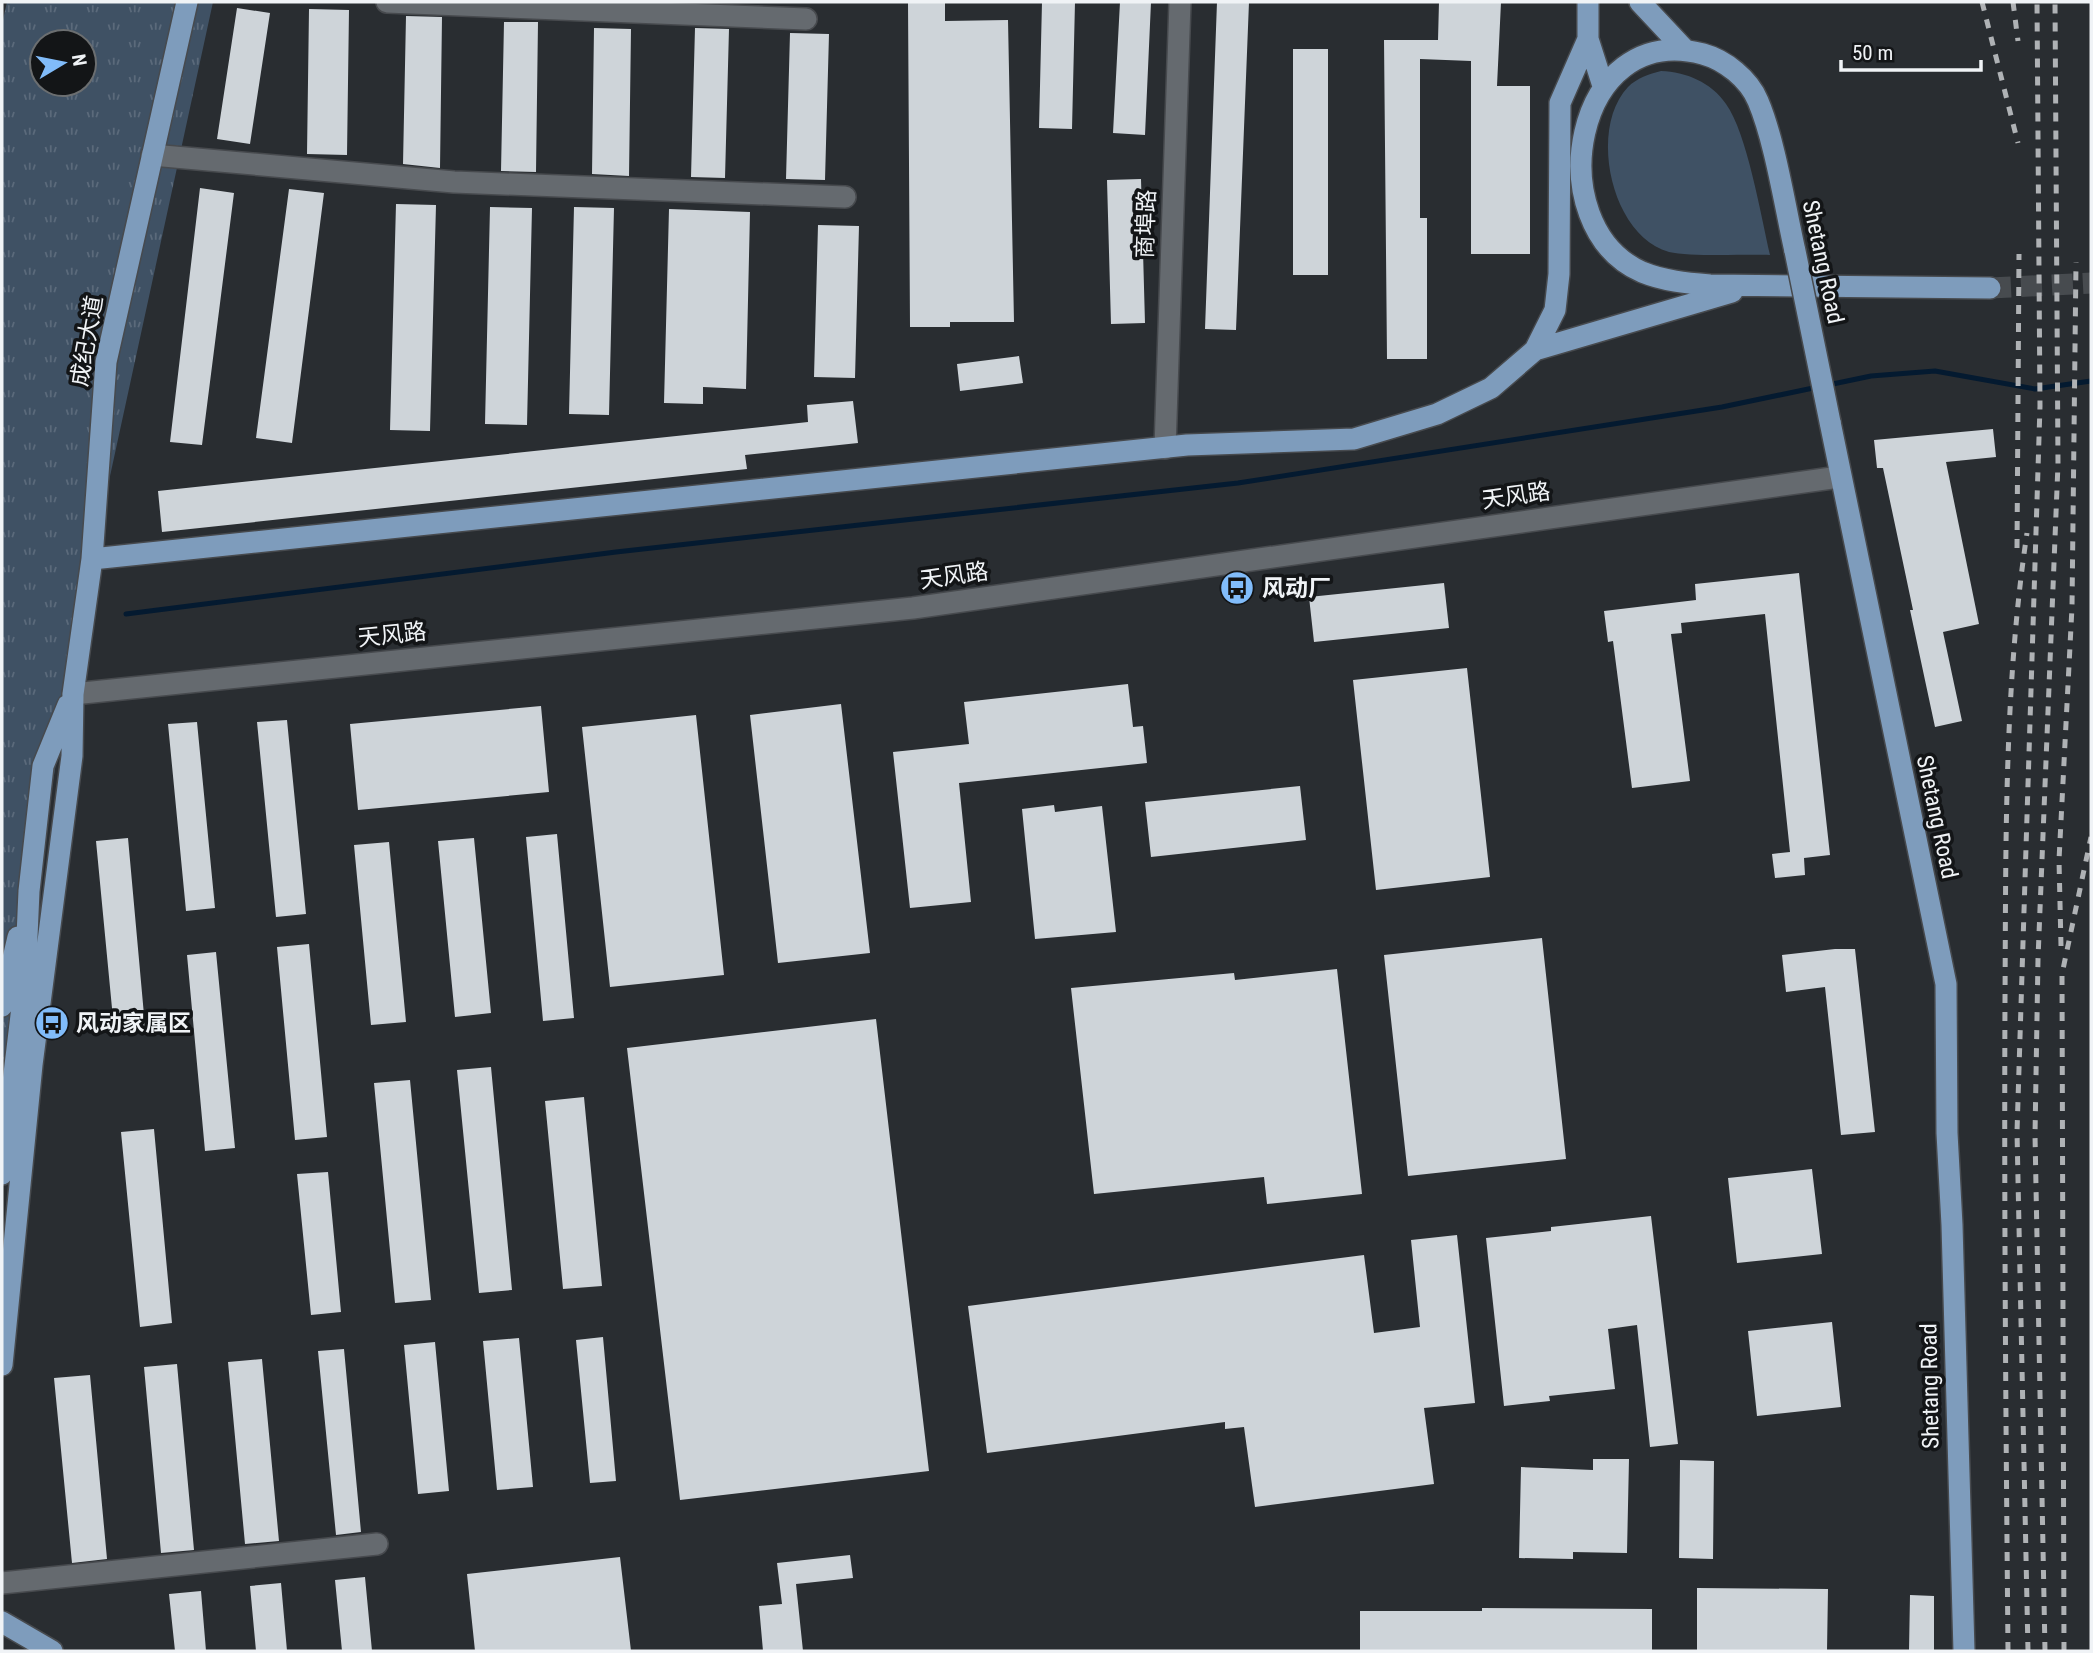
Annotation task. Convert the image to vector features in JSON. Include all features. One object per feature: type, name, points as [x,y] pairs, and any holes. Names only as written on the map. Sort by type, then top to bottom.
[{"type":"main road","name":"成纪大道","points":[[2,1365],[32,1065],[72,756],[73,694],[92,559],[106,362],[187,2]]},
{"type":"main road","points":[[1588,2],[1588,38],[1603,86]]},
{"type":"main road","points":[[1640,2],[1684,49]]},
{"type":"main road","points":[[92,559],[1165,447],[1354,439],[1437,414],[1490,388],[1535,350],[1555,310],[1559,274],[1560,103],[1588,38]]},
{"type":"main road","points":[[1684,49],[1653,51],[1625,64],[1603,86],[1589,114],[1581,148],[1584,190],[1593,223],[1613,251],[1640,271],[1672,282],[1754,286],[1990,288]]},
{"type":"main road","name":"Shetang Road","points":[[1684,49],[1714,57],[1739,75],[1758,100],[1795,251],[1839,477],[1946,984],[1947,1133],[1964,1651]]},
{"type":"main road","points":[[1535,350],[1754,286]]},
{"type":"main road","name":"成纪大道","points":[[2,1174],[25,982],[29,891],[43,766],[73,694]]},
{"type":"main road","points":[[2,1006],[29,891]]},
{"type":"main road","points":[[2,1622],[52,1651]]},
{"type":"main road","points":[[2,1637],[28,1651]]},
{"type":"street","points":[[387,2],[711,8],[806,19]]},
{"type":"street","name":"商埠路","points":[[1165,447],[1180,2]]},
{"type":"street","points":[[152,155],[454,181],[845,197]]},
{"type":"street","name":"天风路","points":[[73,694],[913,608],[1839,477]]},
{"type":"street","points":[[2,1583],[377,1544]]},
{"type":"green space","points":[[7,2],[213,2],[92,559],[2,1070],[2,24]]},
{"type":"green space","points":[[1661,71],[1680,73],[1705,84],[1720,96],[1734,117],[1747,154],[1770,255],[1669,252],[1649,242],[1633,225],[1620,204],[1608,153],[1609,128],[1616,105],[1635,81]]},
{"type":"building","points":[[908,2],[945,2],[945,21],[1008,20],[1014,322],[950,322],[950,327],[910,327]]},
{"type":"building","points":[[1042,2],[1075,2],[1072,129],[1039,128]]},
{"type":"building","points":[[1120,2],[1151,2],[1145,135],[1113,133]]},
{"type":"building","points":[[1217,2],[1249,2],[1236,330],[1205,329]]},
{"type":"building","points":[[1439,2],[1501,2],[1497,86],[1530,86],[1530,254],[1471,254],[1471,61],[1420,59],[1420,218],[1427,218],[1427,359],[1387,359],[1384,40],[1438,40]]},
{"type":"building","points":[[237,8],[270,13],[250,144],[217,139]]},
{"type":"building","points":[[309,9],[349,10],[347,155],[307,154]]},
{"type":"building","points":[[406,16],[442,17],[440,168],[403,164]]},
{"type":"building","points":[[504,22],[538,22],[536,172],[501,171]]},
{"type":"building","points":[[594,28],[631,29],[629,176],[592,174]]},
{"type":"building","points":[[695,28],[729,29],[725,178],[691,177]]},
{"type":"building","points":[[790,33],[829,34],[825,180],[786,179]]},
{"type":"building","points":[[1293,49],[1328,49],[1328,275],[1293,275]]},
{"type":"building","points":[[1141,179],[1145,323],[1111,324],[1107,180]]},
{"type":"building","points":[[200,188],[234,193],[202,445],[170,442]]},
{"type":"building","points":[[289,189],[324,193],[292,443],[256,438]]},
{"type":"building","points":[[396,204],[436,205],[430,431],[390,430]]},
{"type":"building","points":[[490,207],[532,208],[527,425],[485,424]]},
{"type":"building","points":[[574,207],[614,208],[609,415],[569,414]]},
{"type":"building","points":[[669,209],[750,212],[746,389],[703,387],[703,404],[664,403]]},
{"type":"building","points":[[818,225],[859,226],[855,378],[814,377]]},
{"type":"building","points":[[1019,356],[1023,383],[960,391],[957,364]]},
{"type":"building","points":[[853,401],[858,443],[745,455],[747,469],[162,532],[158,491],[808,422],[807,405]]},
{"type":"building","points":[[1993,429],[1996,457],[1946,462],[1979,624],[1943,632],[1962,721],[1935,727],[1883,468],[1877,468],[1874,440]]},
{"type":"building","points":[[1799,573],[1830,855],[1804,858],[1805,875],[1775,878],[1772,854],[1790,852],[1765,614],[1681,623],[1682,633],[1671,634],[1690,781],[1632,788],[1613,641],[1608,642],[1604,611],[1696,600],[1695,584]]},
{"type":"building","points":[[1444,583],[1449,628],[1314,642],[1309,597]]},
{"type":"building","points":[[1467,668],[1490,877],[1376,890],[1353,680]]},
{"type":"building","points":[[1128,684],[1133,727],[1143,726],[1147,763],[959,783],[971,902],[910,908],[893,752],[969,744],[964,702]]},
{"type":"building","points":[[841,704],[870,953],[778,963],[750,715]]},
{"type":"building","points":[[541,706],[549,792],[358,810],[350,724]]},
{"type":"building","points":[[696,715],[724,975],[610,987],[582,727]]},
{"type":"building","points":[[287,720],[306,914],[276,917],[257,722]]},
{"type":"building","points":[[197,722],[215,908],[186,911],[168,724]]},
{"type":"building","points":[[1300,786],[1306,840],[1151,857],[1145,802]]},
{"type":"building","points":[[1054,805],[1055,812],[1102,806],[1116,932],[1035,939],[1022,809]]},
{"type":"building","points":[[557,834],[574,1018],[543,1021],[526,837]]},
{"type":"building","points":[[128,838],[145,1026],[114,1029],[96,841]]},
{"type":"building","points":[[474,838],[491,1013],[455,1017],[438,841]]},
{"type":"building","points":[[389,842],[406,1022],[371,1025],[354,845]]},
{"type":"building","points":[[1542,938],[1566,1159],[1408,1176],[1384,955]]},
{"type":"building","points":[[309,944],[327,1137],[295,1140],[277,947]]},
{"type":"building","points":[[1855,949],[1875,1132],[1841,1135],[1825,987],[1786,992],[1782,955]]},
{"type":"building","points":[[216,952],[235,1148],[205,1151],[187,955]]},
{"type":"building","points":[[1337,969],[1362,1194],[1267,1204],[1264,1177],[1094,1194],[1071,988],[1234,973],[1235,980]]},
{"type":"building","points":[[876,1019],[929,1471],[680,1500],[627,1048]]},
{"type":"building","points":[[491,1067],[512,1290],[479,1293],[457,1070]]},
{"type":"building","points":[[410,1080],[431,1300],[395,1303],[374,1083]]},
{"type":"building","points":[[584,1097],[602,1286],[563,1289],[545,1101]]},
{"type":"building","points":[[154,1129],[172,1323],[140,1327],[121,1132]]},
{"type":"building","points":[[1812,1169],[1822,1254],[1737,1263],[1728,1178]]},
{"type":"building","points":[[328,1172],[341,1312],[311,1315],[297,1174]]},
{"type":"building","points":[[1651,1216],[1678,1444],[1650,1447],[1637,1325],[1608,1329],[1615,1389],[1549,1396],[1550,1401],[1504,1406],[1486,1238],[1551,1231],[1551,1227]]},
{"type":"building","points":[[1457,1235],[1475,1403],[1424,1408],[1434,1484],[1255,1507],[1244,1427],[1225,1429],[1225,1422],[987,1453],[968,1306],[1364,1255],[1374,1333],[1420,1327],[1411,1240]]},
{"type":"building","points":[[1832,1322],[1841,1407],[1757,1416],[1748,1331]]},
{"type":"building","points":[[603,1337],[616,1481],[590,1483],[576,1340]]},
{"type":"building","points":[[519,1338],[533,1487],[497,1490],[483,1341]]},
{"type":"building","points":[[435,1342],[449,1491],[418,1494],[404,1345]]},
{"type":"building","points":[[344,1349],[361,1532],[336,1535],[318,1351]]},
{"type":"building","points":[[262,1359],[279,1541],[245,1544],[228,1362]]},
{"type":"building","points":[[177,1364],[194,1550],[161,1553],[144,1367]]},
{"type":"building","points":[[90,1375],[107,1559],[72,1563],[54,1378]]},
{"type":"building","points":[[1593,1459],[1629,1459],[1627,1553],[1573,1552],[1573,1559],[1519,1558],[1521,1467],[1593,1470]]},
{"type":"building","points":[[1680,1460],[1714,1461],[1713,1559],[1679,1558]]},
{"type":"building","points":[[850,1555],[853,1578],[796,1584],[803,1651],[763,1651],[759,1606],[782,1604],[777,1563]]},
{"type":"building","points":[[620,1557],[631,1651],[475,1651],[467,1574]]},
{"type":"building","points":[[365,1577],[372,1651],[342,1651],[335,1580]]},
{"type":"building","points":[[281,1583],[287,1651],[256,1651],[250,1586]]},
{"type":"building","points":[[1697,1588],[1828,1589],[1827,1651],[1697,1651]]},
{"type":"building","points":[[201,1591],[206,1651],[175,1651],[169,1594]]},
{"type":"building","points":[[1910,1595],[1934,1596],[1934,1651],[1909,1651]]},
{"type":"building","points":[[1482,1608],[1652,1609],[1652,1651],[1360,1651],[1360,1611],[1482,1611]]},
{"type":"waterway","points":[[1828,385],[1871,376],[1935,371],[2035,389],[2091,381]]},
{"type":"waterway","points":[[126,614],[616,552],[1238,483],[1722,407],[1818,387]]},
{"type":"tunnel","points":[[1990,288],[2091,283]]},
{"type":"railway","points":[[1982,2],[2018,143]]},
{"type":"railway","points":[[2013,2],[2018,41]]},
{"type":"railway","points":[[2028,1651],[2017,1132],[2040,406],[2037,2]]},
{"type":"railway","points":[[2045,1651],[2035,1135],[2038,959],[2058,464],[2055,2]]},
{"type":"railway","points":[[2017,548],[2019,254]]},
{"type":"railway","points":[[2061,946],[2059,860],[2072,607],[2076,262]]},
{"type":"railway","points":[[2008,1651],[2006,824],[2014,649],[2027,533]]},
{"type":"railway","points":[[2064,1651],[2062,974],[2091,837]]},
{"type":"place","name":"风动厂","points":[[1237,588]]},
{"type":"place","name":"风动家属区","points":[[52,1023]]}]
